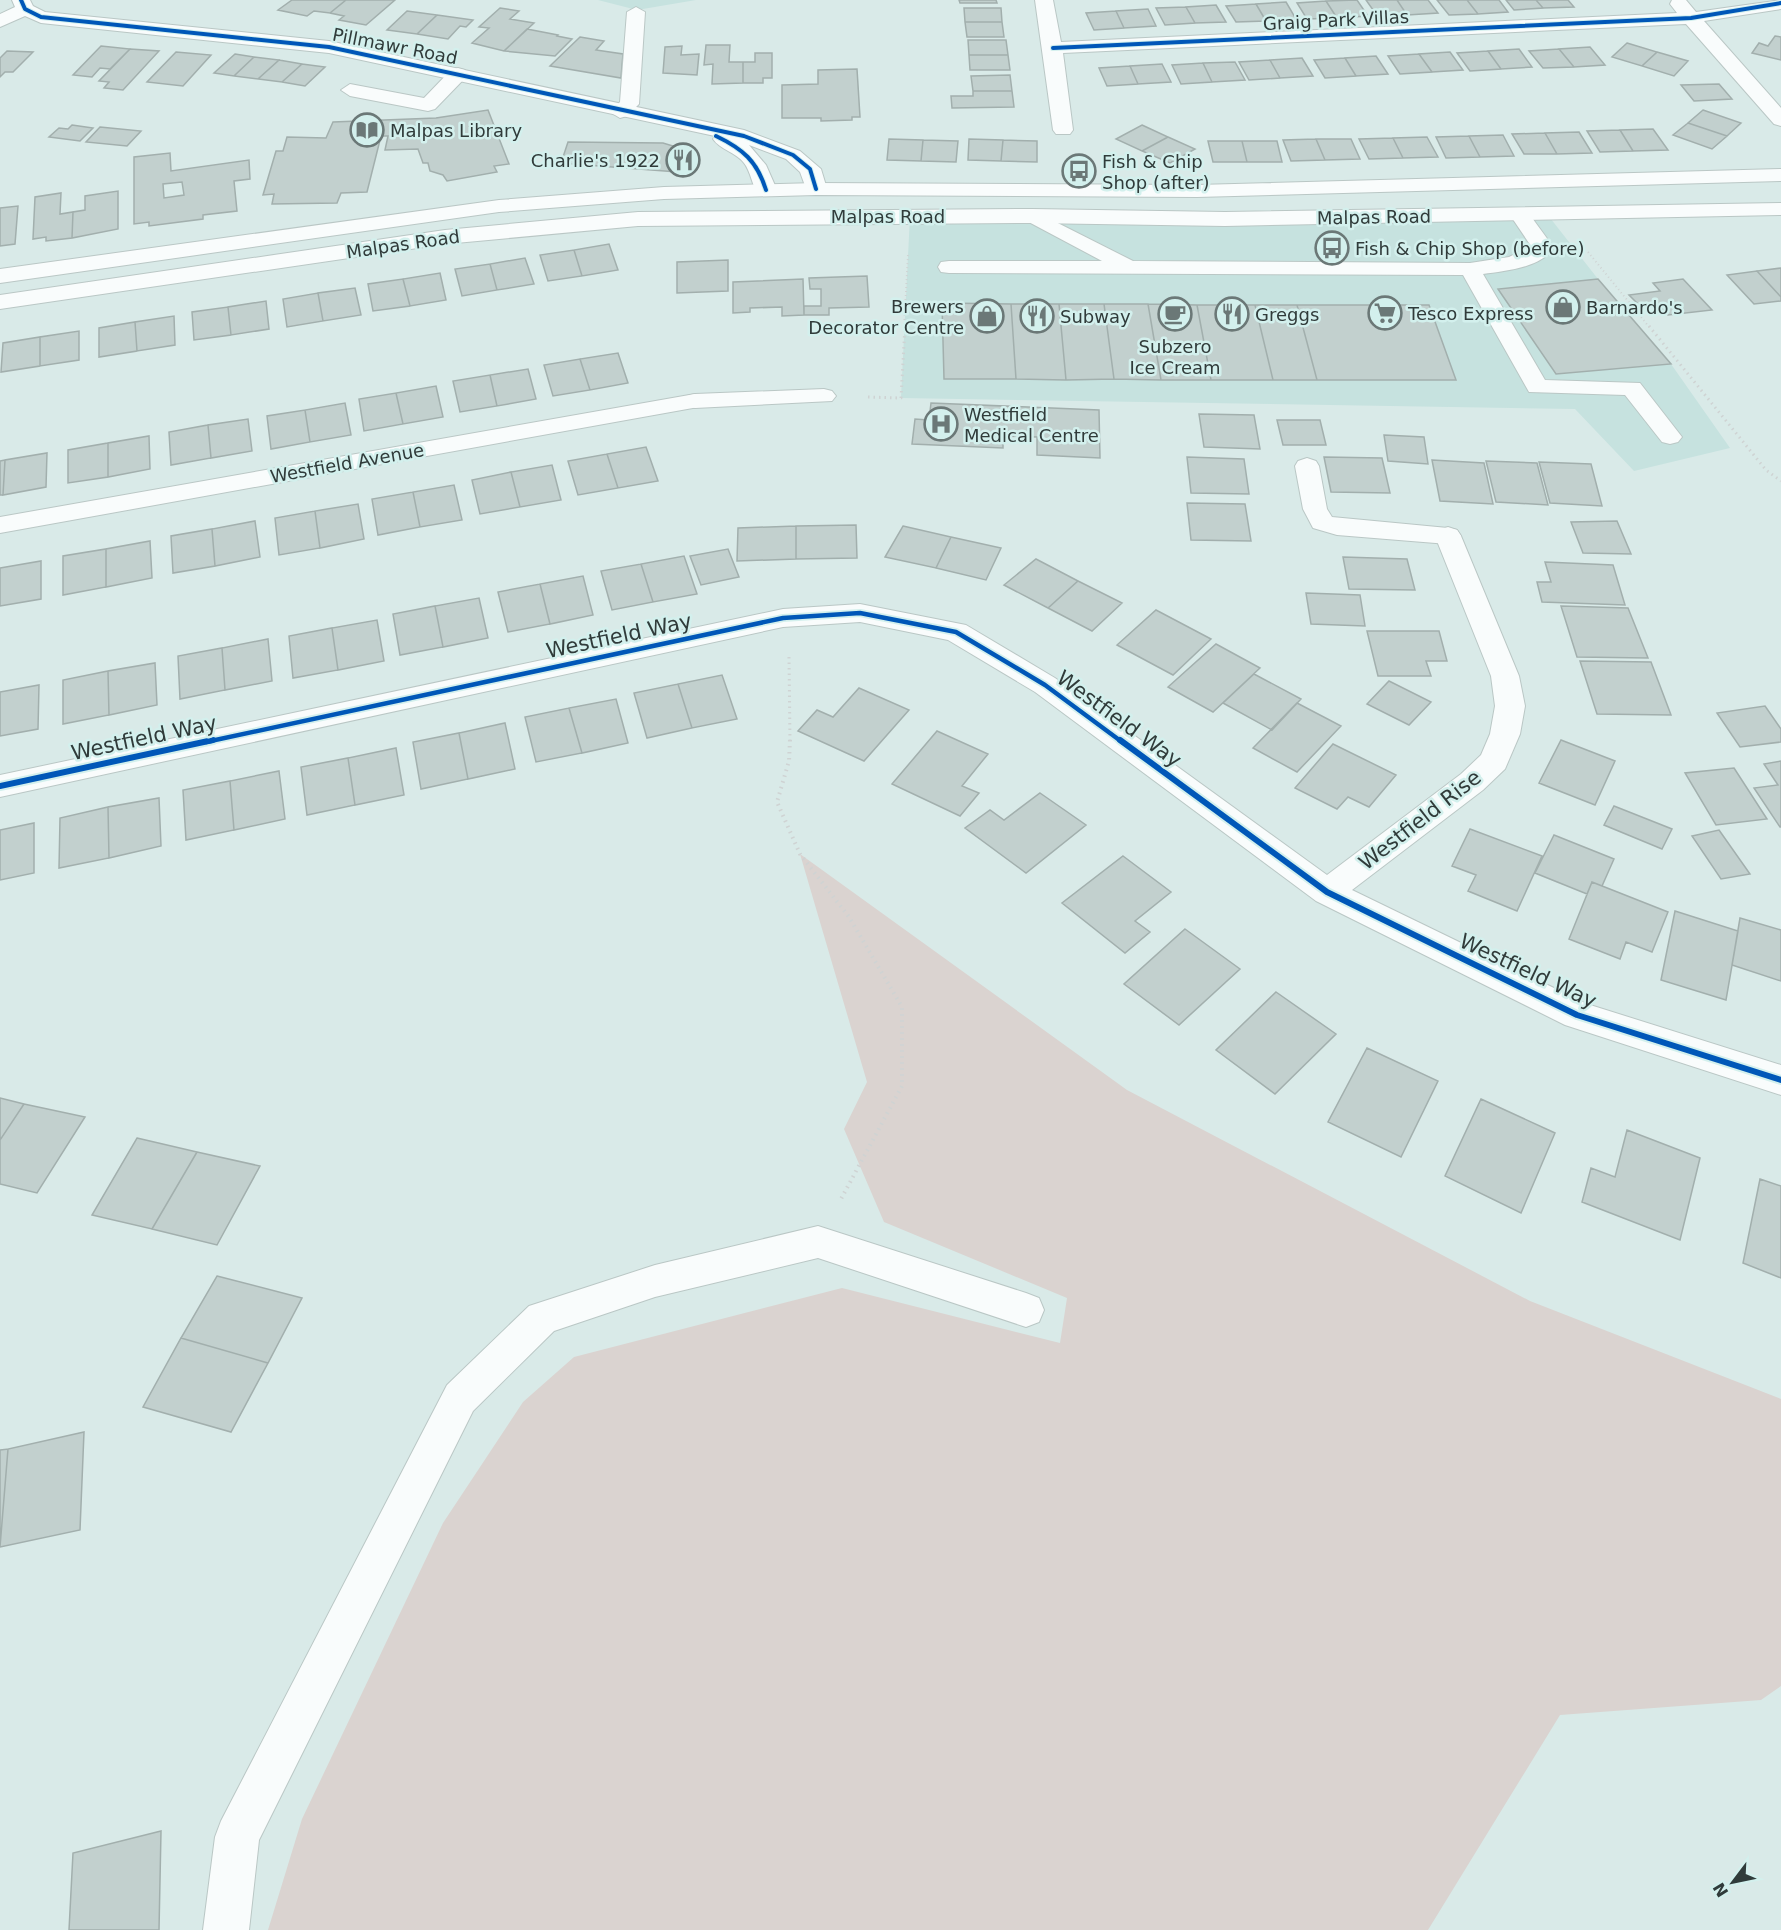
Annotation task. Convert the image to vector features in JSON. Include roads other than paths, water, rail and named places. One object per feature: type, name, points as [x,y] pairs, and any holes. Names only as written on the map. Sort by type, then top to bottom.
[{"type":"street","points":[[1044,0],[1064,130]]},
{"type":"street","points":[[1676,0],[1781,120]]},
{"type":"street","name":"Graig Park Villas","points":[[1053,48],[1691,18],[1781,3]]},
{"type":"street","name":"Pillmawr Road","points":[[0,21],[23,4],[41,17],[68,21],[328,47],[458,74],[620,112],[744,136],[793,155],[810,169],[816,189]]},
{"type":"street","name":"Pillmawr Road","points":[[695,127],[730,143],[749,155],[759,166],[766,190],[788,217]]},
{"type":"street","name":"Malpas Road","points":[[0,276],[499,206],[664,193],[816,189],[1197,191],[1781,175]]},
{"type":"street","points":[[788,217],[816,189]]},
{"type":"street","name":"Malpas Road","points":[[0,302],[445,237],[638,219],[1032,216],[1225,219],[1781,209]]},
{"type":"street","name":"Westfield Avenue","points":[[0,525],[694,401]]},
{"type":"street","name":"Westfield Rise","points":[[1327,892],[1472,782],[1494,761],[1505,734],[1510,706],[1505,676],[1449,536]]},
{"type":"street","name":"Westfield Way","points":[[0,786],[783,618],[860,613],[956,632],[1045,685],[1327,892],[1577,1015],[1781,1080]]},
{"type":"lane","points":[[620,112],[628,104],[636,12]]},
{"type":"lane","points":[[350,90],[428,105],[458,74]]},
{"type":"lane","points":[[949,267],[1470,270],[1514,263],[1543,248],[1520,215]]},
{"type":"lane","points":[[1032,216],[1129,267]]},
{"type":"lane","points":[[1470,270],[1537,387],[1632,388],[1670,437]]},
{"type":"lane","points":[[694,401],[824,396]]},
{"type":"lane","points":[[1306,466],[1315,509],[1322,522],[1337,527],[1449,536]]},
{"type":"lane","points":[[226,1930],[237,1836],[460,1398],[542,1318],[655,1281],[818,1242],[1026,1310]]},
{"type":"place","name":"Malpas Library","points":[[367,130]]},
{"type":"place","name":"Charlie's 1922","points":[[683,160]]},
{"type":"place","name":"Fish & Chip Shop (after)","points":[[1079,171]]},
{"type":"place","name":"Fish & Chip Shop (before)","points":[[1332,248]]},
{"type":"place","name":"Barnardo's","points":[[1563,307]]},
{"type":"place","name":"Tesco Express","points":[[1385,313]]},
{"type":"place","name":"Subzero Ice Cream","points":[[1175,314]]},
{"type":"place","name":"Greggs","points":[[1232,314]]},
{"type":"place","name":"Brewers Decorator Centre","points":[[987,316]]},
{"type":"place","name":"Subway","points":[[1037,316]]},
{"type":"place","name":"Westfield Medical Centre","points":[[941,424]]}]
